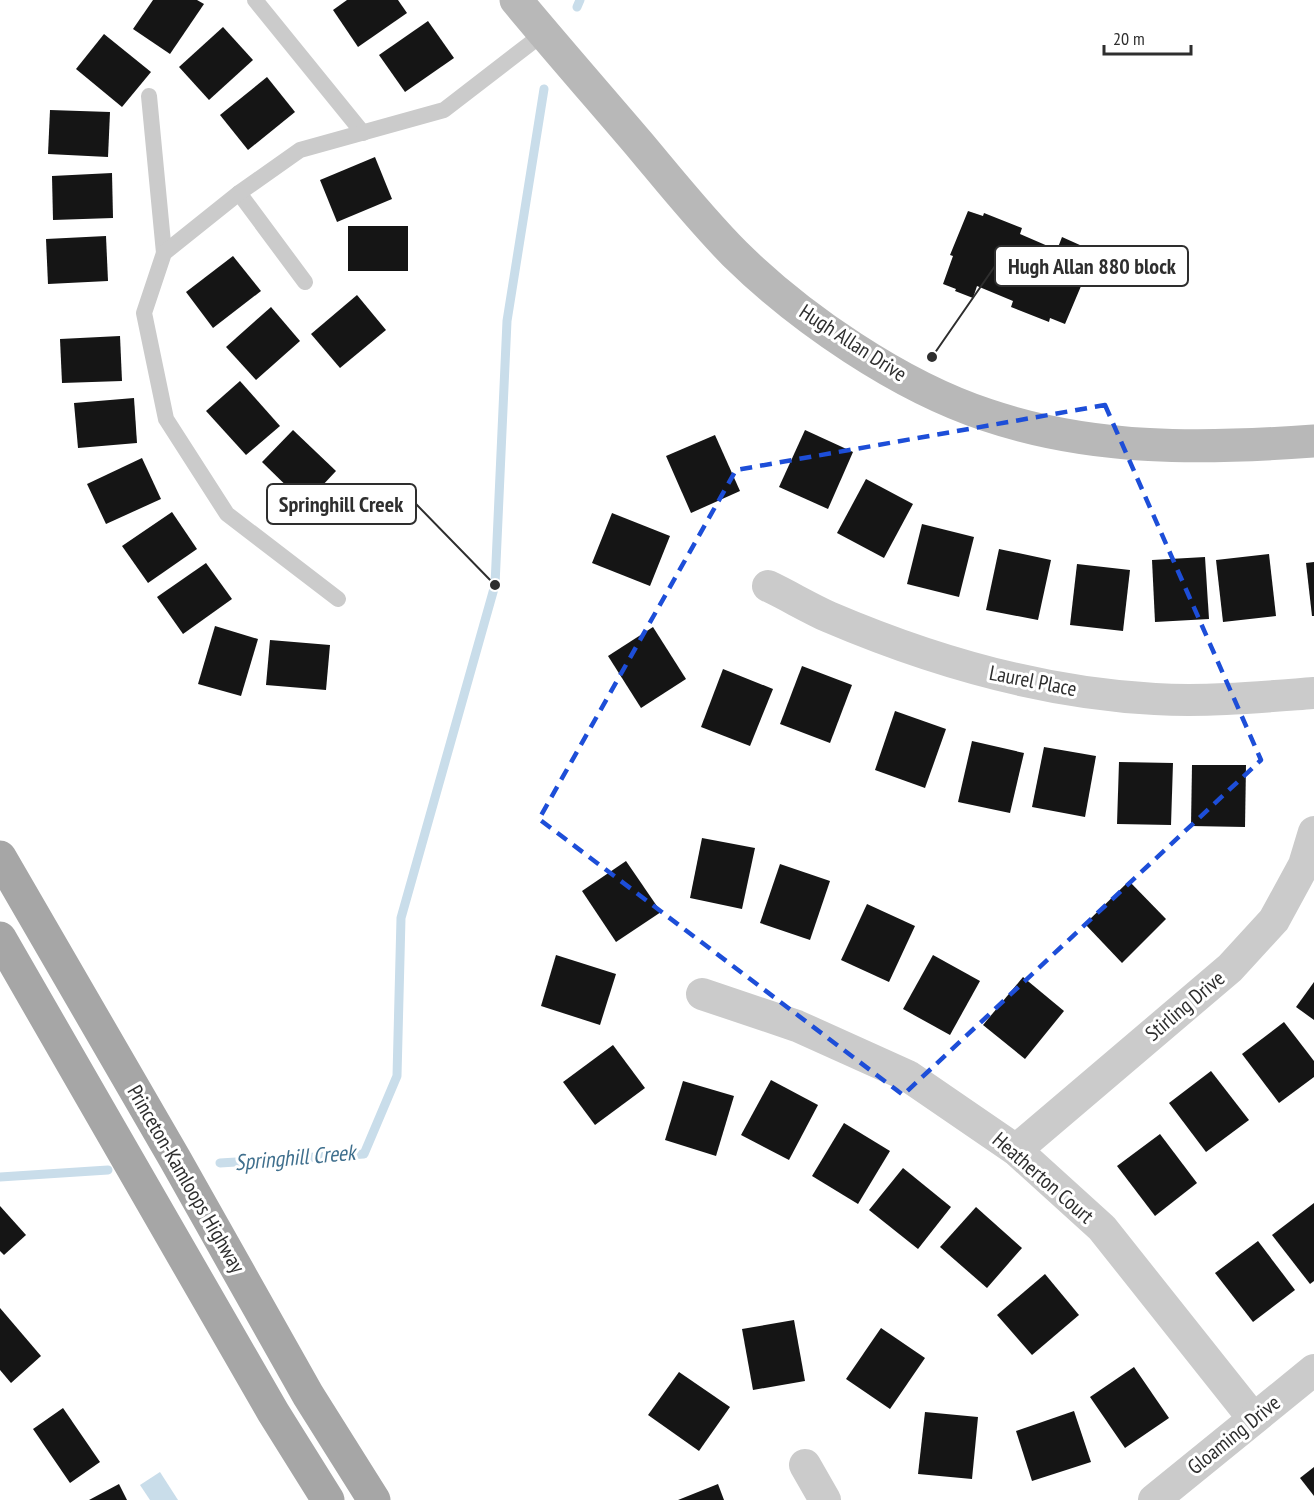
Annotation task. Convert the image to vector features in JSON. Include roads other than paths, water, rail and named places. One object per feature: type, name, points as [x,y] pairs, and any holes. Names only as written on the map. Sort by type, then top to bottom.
[{"type":"main road","name":"Hugh Allan Drive","points":[[516,0],[735,253],[808,317],[870,358],[942,398],[987,416],[1033,428],[1088,439],[1156,447],[1225,447],[1314,441]]},
{"type":"main road","name":"Princeton-Kamloops Highway","points":[[0,857],[308,1395],[374,1500]]},
{"type":"main road","name":"Princeton-Kamloops Highway","points":[[0,938],[267,1401],[328,1500]]},
{"type":"street","name":"Laurel Place","points":[[768,586],[828,616],[906,647],[981,670],[1060,688],[1154,699],[1228,700],[1314,693]]},
{"type":"street","name":"Stirling Drive","points":[[1016,1150],[1230,968],[1274,920],[1304,865],[1314,832]]},
{"type":"street","name":"Heatherton Court","points":[[702,994],[797,1026],[908,1076],[1016,1150],[1102,1228],[1253,1418]]},
{"type":"street","name":"Gloaming Drive","points":[[1154,1500],[1314,1370]]},
{"type":"street","points":[[805,1465],[825,1500]]},
{"type":"lane","points":[[255,0],[363,133]]},
{"type":"lane","points":[[164,253],[238,193],[300,150],[444,110],[544,33]]},
{"type":"lane","points":[[149,96],[164,253],[144,313],[166,419],[227,514],[338,599]]},
{"type":"lane","points":[[238,193],[305,282]]},
{"type":"water","points":[[160,1472],[178,1500],[150,1500],[140,1485]]},
{"type":"waterway","name":"Springhill Creek","points":[[577,7],[580,0]]},
{"type":"waterway","name":"Springhill Creek","points":[[220,1163],[364,1154],[397,1076],[401,918],[495,585],[507,321],[544,89]]},
{"type":"waterway","points":[[0,1177],[108,1170]]},
{"type":"place","name":"Hugh Allan 880 block","points":[[932,357]]},
{"type":"place","name":"Springhill Creek","points":[[495,585]]}]
